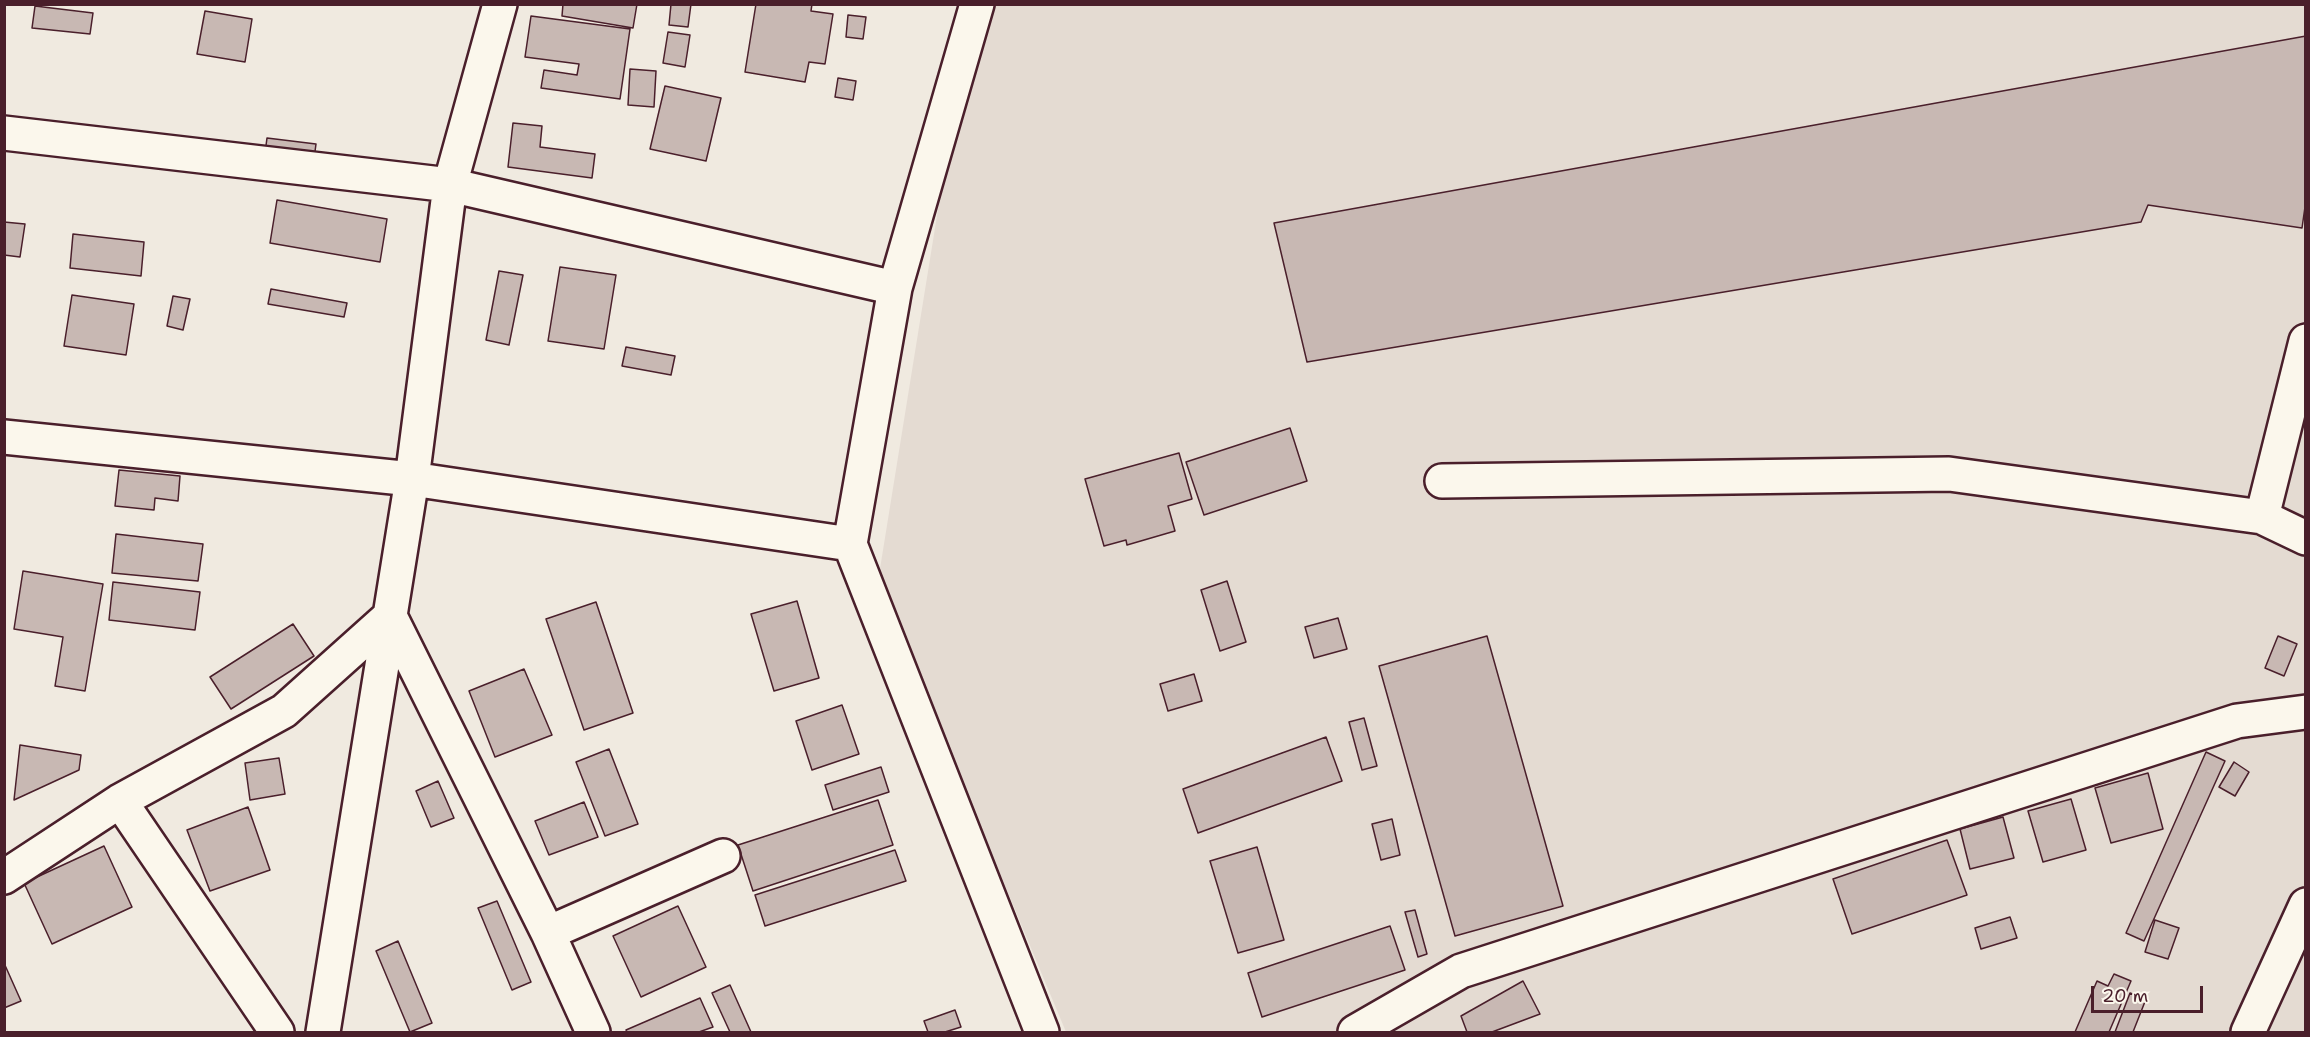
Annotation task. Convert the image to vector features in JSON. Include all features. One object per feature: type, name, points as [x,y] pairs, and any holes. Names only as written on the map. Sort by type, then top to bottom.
[{"type":"street","points":[[323,1032],[412,479],[450,185],[500,4]]},
{"type":"street","points":[[977,4],[896,288],[850,544],[1042,1032]]},
{"type":"street","points":[[4,133],[450,185],[896,288]]},
{"type":"street","points":[[2262,517],[2306,341]]},
{"type":"street","points":[[4,437],[412,479],[850,544]]},
{"type":"street","points":[[1442,481],[1949,474],[2262,517],[2306,538]]},
{"type":"street","points":[[4,877],[120,801],[284,711],[390,616]]},
{"type":"street","points":[[390,616],[548,933],[593,1032]]},
{"type":"street","points":[[1355,1032],[1461,971],[2237,721],[2306,712]]},
{"type":"street","points":[[120,801],[277,1032]]},
{"type":"street","points":[[548,933],[723,856]]},
{"type":"street","points":[[2248,1032],[2306,905]]},
{"type":"shaded area","points":[[971,5],[2305,5],[2305,1032],[1066,1032],[878,581]]},
{"type":"building","points":[[563,4],[637,4],[633,28],[562,16]]},
{"type":"building","points":[[671,4],[691,4],[688,27],[669,25]]},
{"type":"building","points":[[756,4],[812,4],[811,11],[833,14],[825,64],[809,62],[805,82],[745,72]]},
{"type":"building","points":[[35,6],[93,13],[90,34],[32,28]]},
{"type":"building","points":[[205,11],[252,19],[245,62],[197,54]]},
{"type":"building","points":[[848,15],[866,17],[863,39],[846,37]]},
{"type":"building","points":[[531,16],[630,29],[620,99],[541,88],[544,70],[577,75],[579,64],[525,57]]},
{"type":"building","points":[[668,32],[690,35],[685,67],[663,63]]},
{"type":"building","points":[[2306,36],[2306,200],[2302,228],[2148,205],[2141,222],[1307,362],[1274,223]]},
{"type":"building","points":[[630,69],[656,71],[654,107],[628,105]]},
{"type":"building","points":[[838,78],[856,81],[853,100],[835,97]]},
{"type":"building","points":[[665,86],[721,98],[706,161],[650,149]]},
{"type":"building","points":[[513,123],[542,126],[540,147],[595,154],[592,178],[508,167]]},
{"type":"building","points":[[267,138],[316,144],[314,159],[265,153]]},
{"type":"building","points":[[277,200],[387,219],[380,262],[270,243]]},
{"type":"building","points":[[4,222],[25,224],[20,257],[4,255]]},
{"type":"building","points":[[73,234],[144,242],[141,276],[70,268]]},
{"type":"building","points":[[560,267],[616,275],[604,349],[548,341]]},
{"type":"building","points":[[499,271],[523,275],[509,345],[486,340]]},
{"type":"building","points":[[271,289],[347,303],[344,317],[268,304]]},
{"type":"building","points":[[72,295],[134,304],[126,355],[64,346]]},
{"type":"building","points":[[173,296],[190,299],[183,330],[167,326]]},
{"type":"building","points":[[626,347],[675,356],[671,375],[622,366]]},
{"type":"building","points":[[1290,428],[1307,481],[1204,515],[1186,462]]},
{"type":"building","points":[[1179,453],[1192,499],[1168,506],[1175,531],[1127,545],[1126,540],[1104,546],[1085,479]]},
{"type":"building","points":[[119,470],[180,476],[178,501],[155,498],[154,510],[115,506]]},
{"type":"building","points":[[116,534],[203,544],[198,581],[112,573]]},
{"type":"building","points":[[23,571],[103,584],[85,691],[55,686],[63,637],[14,629]]},
{"type":"building","points":[[1227,581],[1246,642],[1220,651],[1201,590]]},
{"type":"building","points":[[113,582],[200,592],[195,630],[109,620]]},
{"type":"building","points":[[797,601],[819,678],[774,691],[751,614]]},
{"type":"building","points":[[596,602],[633,713],[584,730],[546,619]]},
{"type":"building","points":[[1338,618],[1347,649],[1314,658],[1305,627]]},
{"type":"building","points":[[293,624],[314,656],[231,709],[210,677]]},
{"type":"building","points":[[1487,636],[1563,906],[1455,936],[1379,666]]},
{"type":"building","points":[[2278,636],[2297,644],[2284,676],[2265,668]]},
{"type":"building","points":[[524,669],[552,735],[495,757],[469,691]]},
{"type":"building","points":[[1194,674],[1202,701],[1168,711],[1160,684]]},
{"type":"building","points":[[842,705],[859,754],[812,770],[796,721]]},
{"type":"building","points":[[1364,718],[1377,766],[1362,770],[1349,722]]},
{"type":"building","points":[[1326,737],[1342,781],[1198,833],[1183,789]]},
{"type":"building","points":[[20,745],[81,755],[79,770],[14,800]]},
{"type":"building","points":[[609,749],[638,824],[605,836],[576,762]]},
{"type":"building","points":[[2206,752],[2225,761],[2144,941],[2126,933]]},
{"type":"building","points":[[279,758],[285,794],[250,800],[245,763]]},
{"type":"building","points":[[2234,762],[2249,772],[2235,796],[2219,787]]},
{"type":"building","points":[[881,767],[889,792],[833,810],[825,785]]},
{"type":"building","points":[[2148,773],[2163,829],[2111,843],[2095,788]]},
{"type":"building","points":[[438,781],[454,818],[431,827],[416,791]]},
{"type":"building","points":[[2071,799],[2086,850],[2043,862],[2028,811]]},
{"type":"building","points":[[878,800],[893,845],[753,891],[738,845]]},
{"type":"building","points":[[584,802],[598,837],[549,855],[535,821]]},
{"type":"building","points":[[248,807],[270,870],[210,891],[187,830]]},
{"type":"building","points":[[2003,817],[2014,858],[1970,869],[1960,829]]},
{"type":"building","points":[[1392,819],[1400,855],[1381,860],[1372,824]]},
{"type":"building","points":[[1947,840],[1967,895],[1852,934],[1833,879]]},
{"type":"building","points":[[104,846],[132,907],[52,944],[24,883]]},
{"type":"building","points":[[1257,847],[1284,940],[1238,953],[1210,861]]},
{"type":"building","points":[[895,850],[906,881],[765,926],[755,895]]},
{"type":"building","points":[[497,901],[531,982],[512,990],[478,908]]},
{"type":"building","points":[[678,906],[706,967],[641,997],[613,936]]},
{"type":"building","points":[[1415,910],[1427,954],[1418,957],[1405,912]]},
{"type":"building","points":[[2010,917],[2017,938],[1981,949],[1975,928]]},
{"type":"building","points":[[2155,920],[2179,928],[2168,959],[2145,952]]},
{"type":"building","points":[[1390,926],[1405,970],[1262,1017],[1248,973]]},
{"type":"building","points":[[398,941],[432,1023],[410,1032],[376,951]]},
{"type":"building","points":[[4,963],[21,1001],[4,1008]]},
{"type":"building","points":[[2114,974],[2131,981],[2109,1032],[2075,1032],[2097,981],[2108,986]]},
{"type":"building","points":[[1523,981],[1540,1014],[1492,1032],[1467,1032],[1461,1016]]},
{"type":"building","points":[[730,985],[751,1032],[730,1032],[712,993]]},
{"type":"building","points":[[2130,993],[2146,999],[2133,1032],[2115,1032]]},
{"type":"building","points":[[700,998],[713,1027],[699,1032],[627,1032],[626,1030]]},
{"type":"building","points":[[955,1010],[961,1027],[945,1032],[928,1032],[924,1021]]}]
